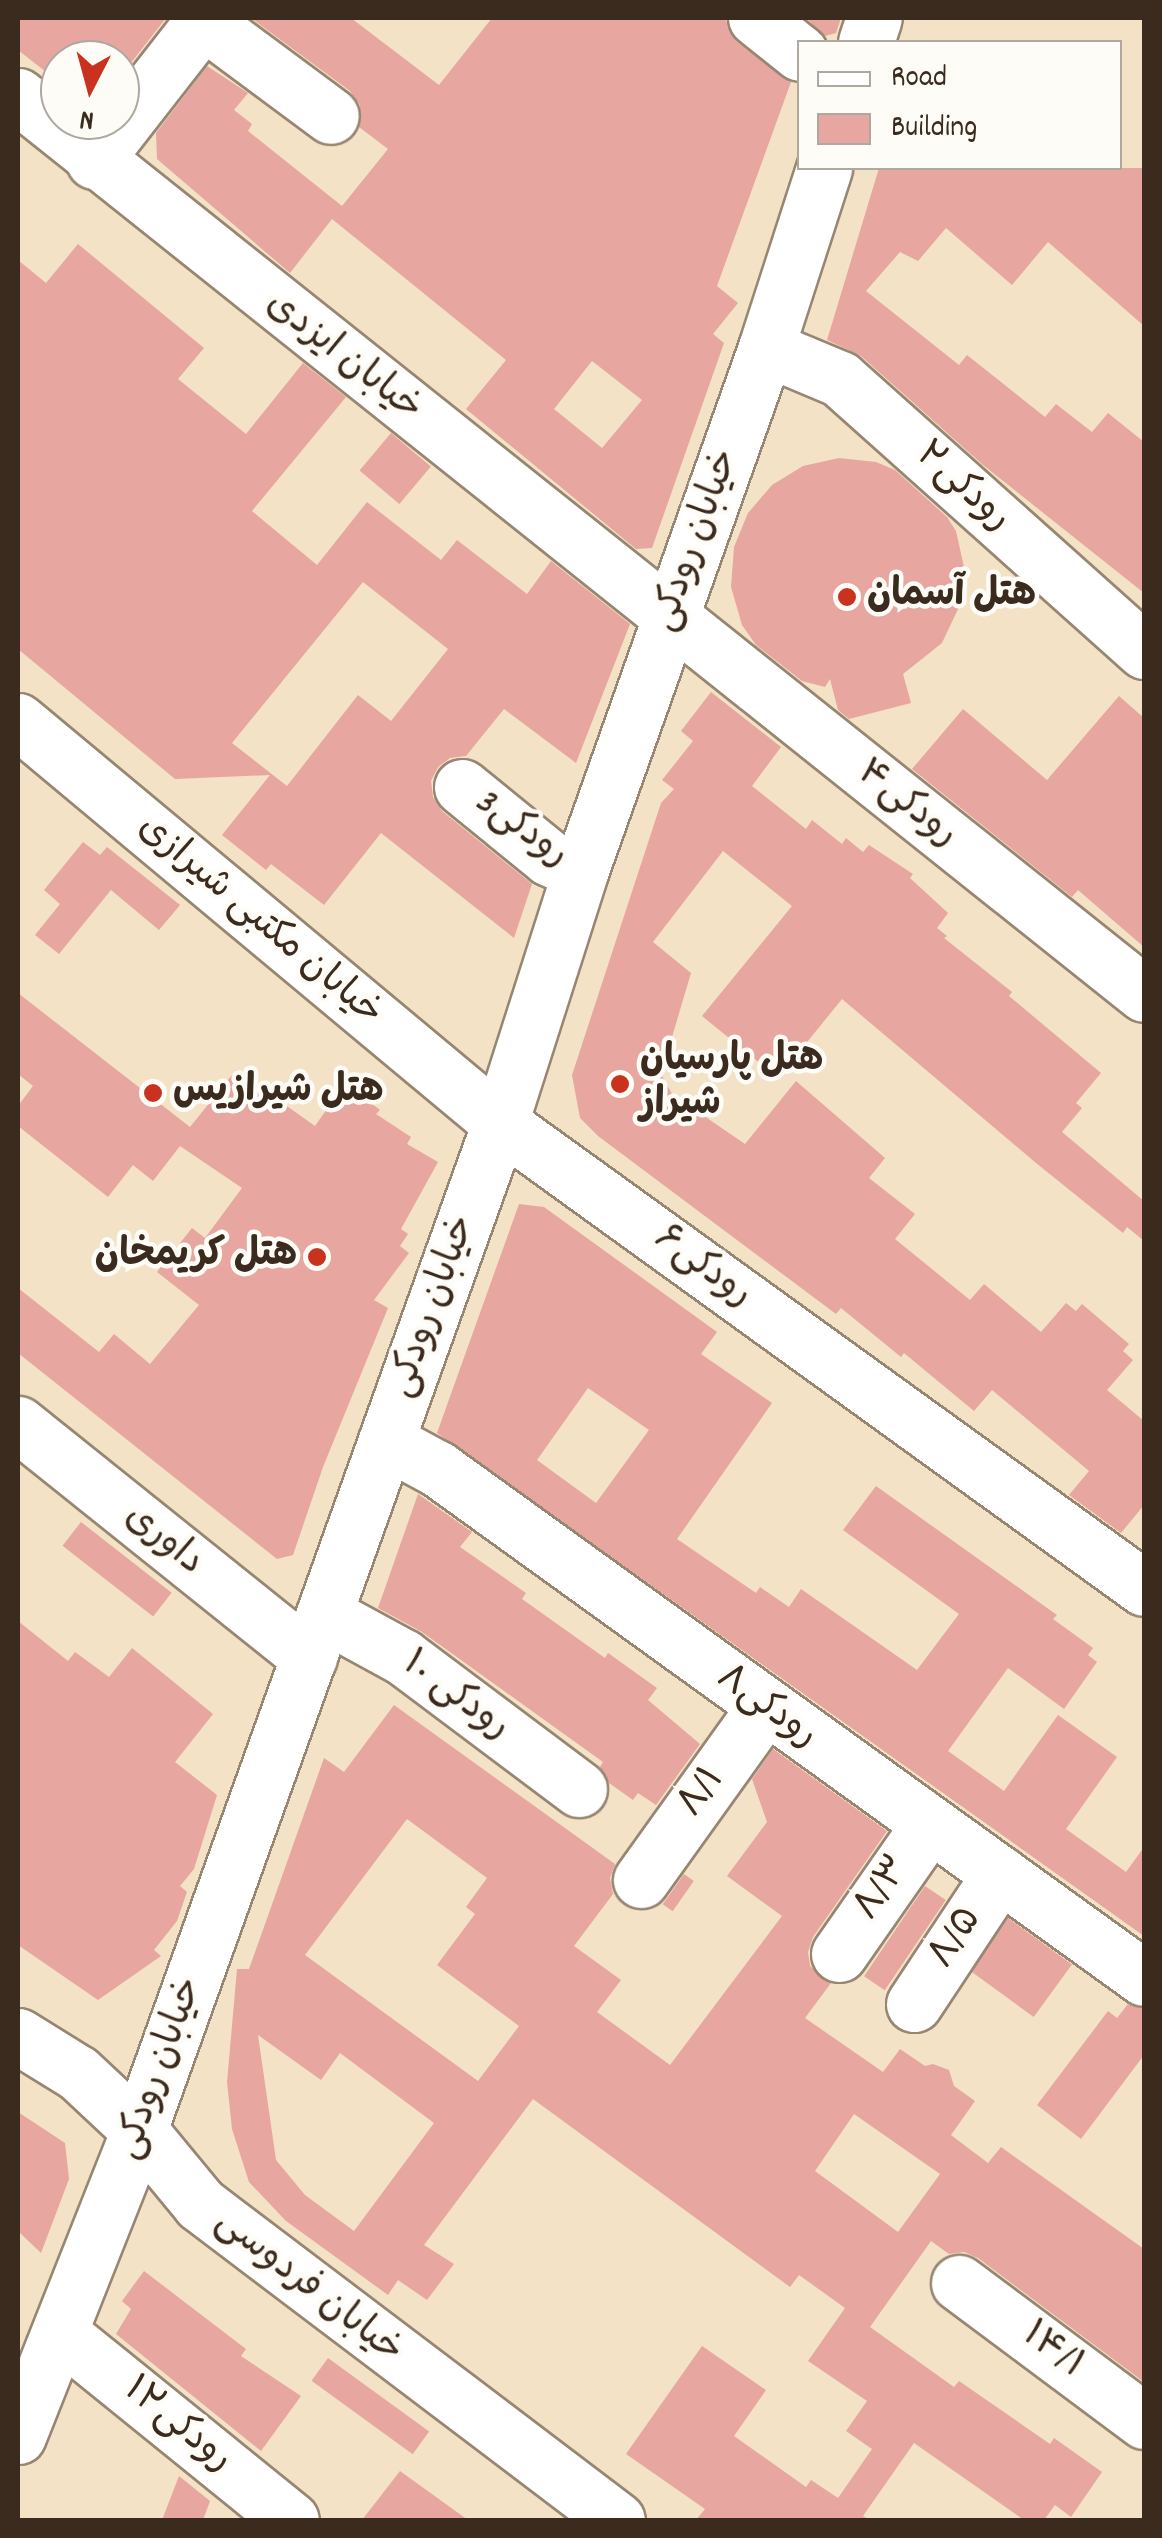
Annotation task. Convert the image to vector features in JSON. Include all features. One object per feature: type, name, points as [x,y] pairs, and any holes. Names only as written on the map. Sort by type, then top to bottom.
[{"type":"street","points":[[756,18],[797,50]]},
{"type":"street","points":[[94,160],[201,19],[331,116]]},
{"type":"street","name":"خیابان ایزدی","points":[[18,96],[669,618]]},
{"type":"street","name":"خیابان رودکی","points":[[18,2436],[139,2130],[500,1123],[580,872],[766,348],[823,170]]},
{"type":"street","name":"رودکی۲","points":[[766,348],[840,379],[1144,651]]},
{"type":"street","name":"رودکی۴","points":[[669,618],[1143,992]]},
{"type":"street","name":"خیابان مکتبی شیرازی","points":[[18,721],[500,1123]]},
{"type":"street","name":"3رودکی","points":[[462,787],[549,858],[580,872]]},
{"type":"street","name":"رودکی۶","points":[[500,1123],[1144,1588]]},
{"type":"street","name":"داوری","points":[[18,1424],[316,1636]]},
{"type":"street","name":"رودکی۸","points":[[386,1441],[438,1469],[1144,1978]]},
{"type":"street","name":"رودکی ۱۰","points":[[316,1636],[403,1657],[580,1789]]},
{"type":"street","name":"۸/۱","points":[[641,1880],[765,1706]]},
{"type":"street","name":"۸/۳","points":[[839,1954],[929,1825]]},
{"type":"street","name":"۸/۵","points":[[914,2004],[1000,1874]]},
{"type":"street","name":"خیابان فردوسی","points":[[18,2036],[78,2073],[139,2130],[200,2204],[617,2520]]},
{"type":"street","name":"۱۴/۱","points":[[959,2284],[1144,2421]]},
{"type":"street","name":"رودکی۱۲","points":[[60,2334],[235,2500],[291,2520]]},
{"type":"building","points":[[18,18],[166,18],[140,51],[140,40],[40,40],[40,67],[18,50]]},
{"type":"building","points":[[251,18],[351,18],[439,85],[492,18],[725,18],[737,42],[791,82],[717,286],[738,303],[713,334],[724,343],[652,548],[636,549],[466,409],[506,360],[332,219],[290,273],[157,159],[156,133],[207,66],[248,93],[234,110],[252,124],[248,131],[342,206],[388,149],[359,127],[360,105],[350,91]],"holes":[[[592,361],[642,400],[602,448],[554,409]]]},
{"type":"building","points":[[806,18],[841,18],[836,33],[825,36]]},
{"type":"building","points":[[1144,168],[1144,326],[1048,242],[1012,285],[946,228],[918,261],[900,252],[866,291],[959,365],[967,355],[1045,417],[1056,404],[1092,432],[1108,413],[1144,442],[1144,593],[983,465],[861,356],[827,340],[878,170]]},
{"type":"building","points":[[78,244],[204,348],[178,379],[246,434],[303,363],[346,397],[252,511],[317,565],[367,502],[441,560],[457,540],[527,594],[551,561],[630,624],[576,763],[504,709],[466,756],[450,758],[438,767],[431,781],[433,797],[442,811],[532,884],[514,938],[381,833],[324,905],[271,864],[266,870],[222,835],[270,775],[175,779],[18,649],[18,260],[46,283]],"holes":[[[363,582],[448,649],[391,721],[358,695],[287,786],[232,743]]]},
{"type":"building","points":[[391,433],[431,466],[399,504],[360,471]]},
{"type":"building","name":"هتل آسمان","points":[[839,458],[876,462],[895,470],[947,517],[956,531],[964,567],[959,607],[942,643],[903,674],[911,703],[849,719],[838,710],[830,679],[825,687],[802,681],[756,645],[742,625],[731,587],[734,547],[748,513],[772,485],[803,466]]},
{"type":"building","points":[[711,692],[781,747],[752,786],[806,829],[812,820],[842,844],[846,838],[863,852],[869,845],[913,874],[910,878],[948,913],[937,928],[947,936],[944,938],[1012,992],[1009,996],[1101,1073],[1076,1103],[1082,1108],[1062,1132],[1144,1201],[1144,1241],[1127,1227],[1123,1233],[842,999],[778,1078],[702,1016],[792,906],[723,851],[653,942],[691,973],[661,1074],[672,1094],[745,1144],[796,1081],[885,1158],[869,1178],[915,1214],[895,1239],[970,1300],[984,1284],[1041,1332],[1066,1303],[1076,1311],[1082,1304],[1129,1344],[1123,1351],[1133,1360],[1107,1390],[1144,1421],[1144,1505],[1121,1533],[1069,1495],[1089,1471],[992,1390],[974,1411],[904,1353],[901,1357],[841,1308],[836,1314],[598,1136],[580,1118],[572,1075],[661,803],[674,789],[662,780],[693,741],[681,731]]},
{"type":"building","points":[[1119,696],[1144,718],[1144,947],[1078,890],[1072,897],[912,769],[963,709],[1047,780]]},
{"type":"building","points":[[83,842],[100,855],[107,847],[180,905],[159,930],[111,890],[59,954],[35,935],[60,904],[44,890]]},
{"type":"building","points":[[18,993],[190,1127],[236,1070],[315,1126],[345,1083],[380,1110],[376,1114],[411,1137],[407,1144],[438,1162],[401,1229],[408,1234],[400,1246],[409,1253],[374,1300],[388,1308],[323,1467],[293,1555],[277,1559],[18,1353],[18,1288],[99,1352],[114,1334],[150,1364],[199,1305],[157,1272],[192,1228],[205,1238],[242,1188],[180,1146],[153,1181],[133,1165],[108,1197],[18,1126],[18,1106],[33,1086],[18,1074]]},
{"type":"building","points":[[519,1204],[544,1207],[717,1332],[701,1354],[772,1403],[677,1539],[756,1593],[760,1587],[789,1607],[801,1589],[917,1670],[959,1614],[843,1530],[876,1486],[1057,1615],[1053,1619],[1093,1648],[1088,1655],[1097,1662],[1064,1709],[1008,1668],[948,1751],[1004,1791],[1058,1715],[1117,1757],[1066,1829],[1126,1872],[1144,1847],[1144,1936],[437,1433]],"holes":[[[588,1388],[649,1430],[596,1503],[537,1460]]]},
{"type":"building","points":[[418,1494],[472,1532],[460,1547],[526,1593],[522,1599],[605,1658],[608,1653],[657,1688],[648,1700],[700,1744],[656,1805],[638,1793],[633,1800],[609,1783],[600,1767],[603,1762],[422,1632],[378,1608]]},
{"type":"building","points":[[81,1522],[172,1593],[153,1616],[63,1546]]},
{"type":"building","points":[[18,1621],[68,1661],[75,1652],[109,1677],[132,1648],[213,1714],[175,1762],[217,1795],[194,1869],[180,1886],[187,1892],[177,1921],[154,1950],[161,1956],[98,2000],[18,1945]]},
{"type":"building","points":[[394,1705],[615,1864],[610,1878],[613,1894],[574,1946],[621,1980],[597,2012],[670,2065],[782,1916],[727,1876],[767,1822],[752,1779],[773,1749],[887,1831],[813,1937],[808,1952],[810,1966],[831,1983],[805,2018],[883,2072],[900,2049],[925,2066],[933,2064],[949,2070],[954,2086],[975,2101],[951,2135],[988,2163],[1001,2147],[1144,2249],[1144,2382],[978,2258],[964,2252],[949,2254],[931,2241],[870,2327],[954,2387],[959,2381],[1050,2444],[1054,2438],[1102,2472],[1071,2517],[1055,2505],[1044,2520],[1024,2520],[914,2443],[863,2516],[870,2520],[696,2520],[705,2509],[626,2454],[702,2346],[766,2390],[734,2436],[806,2487],[811,2480],[838,2498],[872,2449],[846,2431],[867,2401],[808,2361],[845,2308],[799,2275],[790,2287],[533,2099],[424,2245],[454,2264],[427,2300],[398,2280],[388,2295],[286,2221],[249,2182],[232,2129],[227,2082],[237,1969],[249,1969],[324,1758],[344,1772]],"holes":[[[407,1819],[487,1878],[466,1907],[475,1914],[437,1965],[519,2026],[478,2081],[305,1955]],[[258,2035],[321,2080],[340,2053],[434,2123],[354,2231],[305,2195],[276,2160]],[[854,2114],[940,2174],[898,2232],[815,2171]]]},
{"type":"building","points":[[684,1874],[694,1881],[673,1911],[663,1904]]},
{"type":"building","points":[[925,1886],[946,1900],[885,1990],[864,1976]]},
{"type":"building","points":[[1008,1918],[1072,1964],[1034,2017],[970,1971]]},
{"type":"building","points":[[1128,2004],[1144,2009],[1144,2055],[1081,2139],[1037,2105],[1108,2011],[1117,2018]]},
{"type":"building","points":[[18,2112],[65,2143],[69,2179],[41,2253],[18,2231]]},
{"type":"building","points":[[144,2271],[246,2349],[241,2356],[301,2396],[261,2451],[116,2334],[131,2309],[122,2301]]},
{"type":"building","points":[[328,2358],[429,2431],[413,2454],[312,2381]]},
{"type":"building","points":[[400,2471],[468,2520],[362,2520]]},
{"type":"building","points":[[179,2476],[210,2501],[203,2520],[162,2520]]},
{"type":"place","name":"هتل آسمان","points":[[847,597]]},
{"type":"place","name":"هتل پارسیان شیراز","points":[[620,1084]]},
{"type":"place","name":"هتل شیرازیس","points":[[153,1093]]},
{"type":"place","name":"هتل کریمخان","points":[[317,1257]]}]
